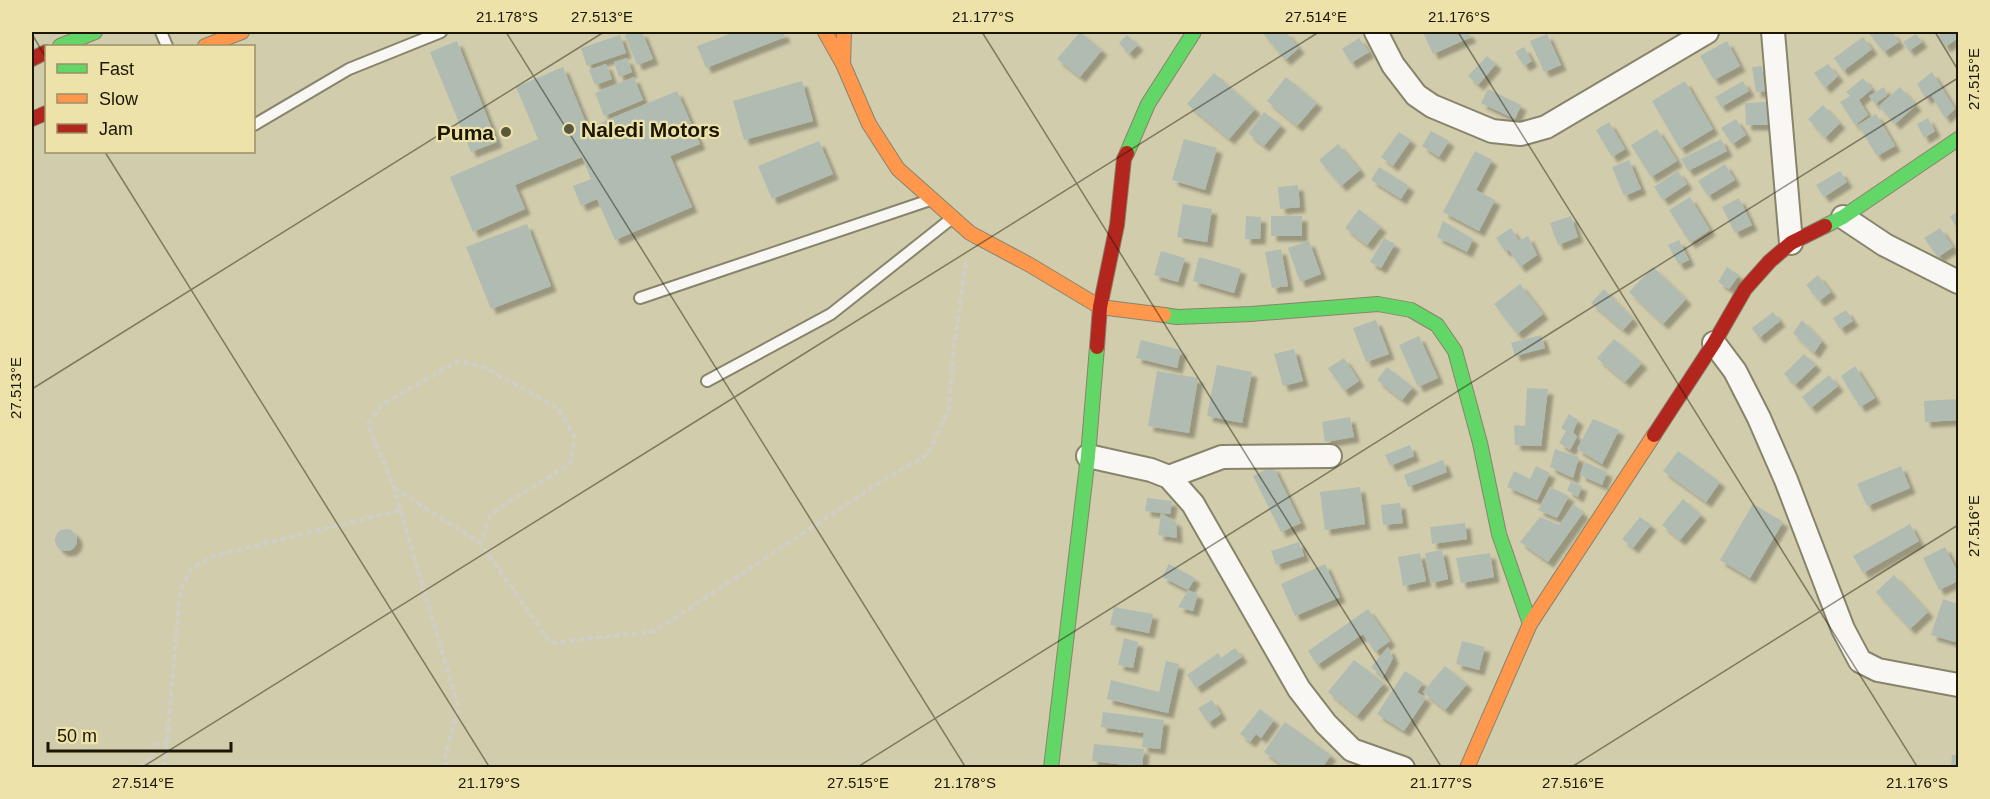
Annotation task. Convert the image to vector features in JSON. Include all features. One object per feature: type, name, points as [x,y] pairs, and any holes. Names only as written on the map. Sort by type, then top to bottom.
[{"type":"main road","points":[[62,45],[94,32]]},
{"type":"main road","points":[[208,45],[242,32]]},
{"type":"main road","points":[[825,32],[843,64],[869,124],[898,169],[970,232],[1100,308],[1177,317],[1378,304],[1411,310],[1437,325],[1455,351],[1480,443],[1499,534],[1530,624]]},
{"type":"main road","points":[[843,64],[844,32]]},
{"type":"main road","points":[[1051,768],[1088,456],[1100,308],[1117,225],[1124,159],[1148,104],[1194,32]]},
{"type":"main road","points":[[1467,768],[1530,624],[1714,343],[1745,289],[1770,261],[1791,243],[1843,217],[1959,139]]},
{"type":"street","points":[[1376,32],[1393,65],[1416,95],[1432,106],[1492,131],[1521,134],[1546,127],[1707,32]]},
{"type":"street","points":[[1773,32],[1791,243]]},
{"type":"street","points":[[1843,217],[1885,245],[1959,282]]},
{"type":"street","points":[[1714,343],[1735,371],[1759,418],[1786,480],[1843,629],[1860,661],[1878,670],[1959,685]]},
{"type":"street","points":[[1088,456],[1151,470],[1169,477],[1193,504],[1299,689],[1326,724],[1352,750],[1403,768]]},
{"type":"street","points":[[1169,477],[1222,457],[1330,456]]},
{"type":"lane","points":[[255,124],[349,69],[441,32]]},
{"type":"lane","points":[[640,298],[932,200]]},
{"type":"lane","points":[[707,381],[831,314],[952,218]]},
{"type":"path","points":[[394,488],[480,543],[551,643],[655,631],[885,479],[928,454],[949,408],[953,356],[970,232]]},
{"type":"path","points":[[447,768],[445,756],[458,706],[394,488],[368,424],[381,405],[458,361],[486,368],[558,408],[574,436],[571,463],[490,516],[480,543]]},
{"type":"path","points":[[163,768],[180,591],[191,569],[214,556],[401,510]]},
{"type":"path","points":[[140,768],[151,757],[154,745],[167,742]]},
{"type":"building","points":[[642,32],[653,59],[637,65],[625,35]]},
{"type":"building","points":[[735,32],[783,32],[785,37],[706,68],[697,46]]},
{"type":"building","points":[[1080,32],[1102,50],[1080,77],[1057,59]]},
{"type":"building","points":[[1262,32],[1286,32],[1299,48],[1285,60]]},
{"type":"building","points":[[1423,32],[1468,32],[1471,37],[1433,54]]},
{"type":"building","points":[[1868,32],[1892,32],[1899,42],[1884,52]]},
{"type":"building","points":[[1944,32],[1957,32],[1958,38],[1945,47],[1938,36]]},
{"type":"building","points":[[1547,34],[1561,65],[1544,72],[1530,41]]},
{"type":"building","points":[[1916,34],[1922,42],[1909,51],[1903,42]]},
{"type":"building","points":[[620,35],[626,53],[587,66],[581,48]]},
{"type":"building","points":[[1127,35],[1138,45],[1129,54],[1119,43]]},
{"type":"building","points":[[1863,37],[1872,49],[1843,71],[1834,58]]},
{"type":"building","points":[[1359,38],[1369,52],[1351,63],[1342,49]]},
{"type":"building","points":[[457,41],[497,142],[471,152],[430,52]]},
{"type":"building","points":[[1727,41],[1740,66],[1714,80],[1700,56]]},
{"type":"building","points":[[1524,47],[1532,61],[1524,66],[1515,52]]},
{"type":"building","points":[[1487,56],[1496,64],[1478,85],[1468,76]]},
{"type":"building","points":[[627,58],[632,72],[619,77],[614,62]]},
{"type":"building","points":[[606,64],[612,79],[595,85],[589,70]]},
{"type":"building","points":[[1828,64],[1838,76],[1825,88],[1814,73]]},
{"type":"building","points":[[1762,66],[1765,91],[1756,92],[1752,67]]},
{"type":"building","points":[[563,67],[588,128],[677,91],[700,144],[670,156],[692,207],[615,240],[597,199],[581,206],[573,186],[591,179],[582,157],[515,185],[525,209],[473,232],[450,177],[538,139],[516,87]]},
{"type":"building","points":[[1932,72],[1955,109],[1945,118],[1931,95],[1926,99],[1917,84]]},
{"type":"building","points":[[1214,73],[1255,109],[1229,139],[1187,104]]},
{"type":"building","points":[[634,77],[643,100],[604,116],[595,93]]},
{"type":"building","points":[[1286,77],[1317,103],[1297,126],[1267,101]]},
{"type":"building","points":[[1863,78],[1872,89],[1859,100],[1868,115],[1855,125],[1840,102],[1850,96],[1846,92]]},
{"type":"building","points":[[802,81],[813,121],[744,140],[733,101]]},
{"type":"building","points":[[1685,81],[1713,129],[1680,149],[1652,101]]},
{"type":"building","points":[[1743,81],[1749,91],[1721,107],[1715,97]]},
{"type":"building","points":[[1884,87],[1887,95],[1875,104],[1869,96]]},
{"type":"building","points":[[1900,87],[1916,105],[1895,124],[1879,106]]},
{"type":"building","points":[[1488,89],[1521,105],[1515,119],[1481,103]]},
{"type":"building","points":[[1767,102],[1768,125],[1746,125],[1745,103]]},
{"type":"building","points":[[1823,105],[1840,123],[1825,138],[1808,119]]},
{"type":"building","points":[[1264,112],[1281,125],[1264,146],[1248,133]]},
{"type":"building","points":[[1876,114],[1895,146],[1877,156],[1858,125]]},
{"type":"building","points":[[1928,118],[1935,131],[1924,138],[1917,124]]},
{"type":"building","points":[[1736,119],[1746,135],[1732,144],[1721,128]]},
{"type":"building","points":[[1609,122],[1625,149],[1612,157],[1596,130]]},
{"type":"building","points":[[1657,129],[1677,161],[1651,177],[1631,145]]},
{"type":"building","points":[[1431,131],[1449,141],[1439,157],[1422,146]]},
{"type":"building","points":[[1399,132],[1411,140],[1393,166],[1381,157]]},
{"type":"building","points":[[1184,139],[1217,148],[1205,190],[1172,180]]},
{"type":"building","points":[[1721,139],[1727,151],[1688,171],[1681,159]]},
{"type":"building","points":[[819,141],[833,174],[772,199],[758,166]]},
{"type":"building","points":[[1338,144],[1360,170],[1341,186],[1319,160]]},
{"type":"building","points":[[1475,151],[1492,160],[1476,190],[1495,200],[1479,231],[1443,212]]},
{"type":"building","points":[[1629,160],[1641,189],[1624,196],[1612,167]]},
{"type":"building","points":[[1725,164],[1735,180],[1708,196],[1698,181]]},
{"type":"building","points":[[1379,167],[1409,186],[1401,199],[1371,180]]},
{"type":"building","points":[[1678,171],[1687,184],[1663,200],[1654,187]]},
{"type":"building","points":[[1840,171],[1847,182],[1824,197],[1816,185]]},
{"type":"building","points":[[1298,185],[1300,207],[1280,209],[1278,187]]},
{"type":"building","points":[[1690,197],[1710,230],[1690,243],[1669,210]]},
{"type":"building","points":[[1739,198],[1752,225],[1735,233],[1722,207]]},
{"type":"building","points":[[1183,204],[1212,209],[1207,242],[1177,237]]},
{"type":"building","points":[[1359,209],[1381,227],[1367,245],[1345,228]]},
{"type":"building","points":[[1958,211],[1958,230],[1950,217]]},
{"type":"building","points":[[1246,216],[1261,217],[1260,239],[1245,239]]},
{"type":"building","points":[[1271,216],[1302,216],[1302,236],[1271,236]]},
{"type":"building","points":[[1571,216],[1578,237],[1558,245],[1550,223]]},
{"type":"building","points":[[1443,221],[1473,239],[1467,252],[1437,237]]},
{"type":"building","points":[[527,224],[551,286],[491,309],[466,247]]},
{"type":"building","points":[[1511,228],[1519,241],[1528,236],[1537,255],[1520,267],[1509,250],[1505,251],[1496,238]]},
{"type":"building","points":[[1940,228],[1953,247],[1938,257],[1924,238]]},
{"type":"building","points":[[1384,238],[1395,244],[1381,268],[1370,262]]},
{"type":"building","points":[[1679,240],[1689,260],[1679,265],[1668,245]]},
{"type":"building","points":[[1309,241],[1321,274],[1300,282],[1288,248]]},
{"type":"building","points":[[1281,249],[1288,286],[1272,288],[1265,252]]},
{"type":"building","points":[[1161,251],[1185,258],[1178,282],[1154,275]]},
{"type":"building","points":[[1199,257],[1241,269],[1234,293],[1193,281]]},
{"type":"building","points":[[1653,267],[1686,299],[1663,324],[1629,292]]},
{"type":"building","points":[[1727,267],[1739,275],[1729,289],[1718,282]]},
{"type":"building","points":[[1818,275],[1831,292],[1819,301],[1806,285]]},
{"type":"building","points":[[1520,284],[1543,314],[1517,334],[1494,304]]},
{"type":"building","points":[[1604,289],[1633,319],[1623,330],[1591,303]]},
{"type":"building","points":[[1846,310],[1853,321],[1840,329],[1833,318]]},
{"type":"building","points":[[1773,312],[1780,321],[1759,338],[1752,328]]},
{"type":"building","points":[[1376,320],[1389,354],[1366,362],[1353,328]]},
{"type":"building","points":[[1802,320],[1822,341],[1814,353],[1793,333]]},
{"type":"building","points":[[1541,335],[1545,348],[1515,356],[1511,343]]},
{"type":"building","points":[[1419,336],[1438,378],[1418,387],[1399,345]]},
{"type":"building","points":[[1614,339],[1642,363],[1625,382],[1597,358]]},
{"type":"building","points":[[1141,340],[1181,350],[1177,368],[1136,358]]},
{"type":"building","points":[[1294,349],[1303,381],[1283,386],[1274,354]]},
{"type":"building","points":[[1804,354],[1816,365],[1795,385],[1784,374]]},
{"type":"building","points":[[1344,358],[1359,381],[1344,391],[1328,368]]},
{"type":"building","points":[[1217,365],[1252,372],[1242,423],[1207,416]]},
{"type":"building","points":[[1855,366],[1875,398],[1860,407],[1841,376]]},
{"type":"building","points":[[1387,367],[1413,387],[1402,400],[1377,380]]},
{"type":"building","points":[[1157,371],[1198,378],[1189,433],[1148,426]]},
{"type":"building","points":[[1829,375],[1838,386],[1811,408],[1802,397]]},
{"type":"building","points":[[1527,388],[1548,389],[1541,446],[1515,445],[1514,425],[1525,426]]},
{"type":"building","points":[[1958,399],[1958,420],[1925,422],[1924,401]]},
{"type":"building","points":[[1569,414],[1578,420],[1573,432],[1577,437],[1570,450],[1559,443],[1566,431],[1561,428]]},
{"type":"building","points":[[1350,417],[1354,437],[1325,442],[1322,422]]},
{"type":"building","points":[[1593,419],[1619,430],[1602,464],[1577,449]]},
{"type":"building","points":[[1410,445],[1414,456],[1390,466],[1385,455]]},
{"type":"building","points":[[1555,449],[1579,457],[1573,478],[1550,467]]},
{"type":"building","points":[[1678,451],[1720,482],[1706,502],[1663,471]]},
{"type":"building","points":[[1443,460],[1447,472],[1408,487],[1404,475]]},
{"type":"building","points":[[1585,462],[1607,472],[1602,485],[1580,475]]},
{"type":"building","points":[[1273,466],[1301,523],[1281,532],[1253,476]]},
{"type":"building","points":[[1536,466],[1550,473],[1537,500],[1507,487],[1514,471],[1530,479]]},
{"type":"building","points":[[1901,466],[1910,488],[1867,506],[1857,484]]},
{"type":"building","points":[[1571,482],[1582,486],[1578,497],[1567,490]]},
{"type":"building","points":[[1360,487],[1365,524],[1325,530],[1320,492]]},
{"type":"building","points":[[1550,487],[1569,496],[1557,518],[1538,510]]},
{"type":"building","points":[[1147,498],[1172,501],[1170,514],[1145,511]]},
{"type":"building","points":[[1683,499],[1701,515],[1680,540],[1662,525]]},
{"type":"building","points":[[1400,503],[1403,523],[1383,525],[1381,505]]},
{"type":"building","points":[[1574,504],[1583,513],[1548,562],[1520,542],[1540,517],[1559,525]]},
{"type":"building","points":[[1753,504],[1783,522],[1750,578],[1720,560]]},
{"type":"building","points":[[1161,513],[1176,522],[1177,538],[1158,535]]},
{"type":"building","points":[[1640,517],[1651,525],[1633,548],[1622,539]]},
{"type":"building","points":[[1465,523],[1467,539],[1432,544],[1430,527]]},
{"type":"building","points":[[1910,524],[1919,541],[1863,573],[1853,556]]},
{"type":"building","points":[[66,529],[74,532],[77,540],[74,548],[66,551],[58,548],[55,540],[58,532]]},
{"type":"building","points":[[1299,542],[1304,556],[1276,565],[1271,551]]},
{"type":"building","points":[[1945,547],[1958,573],[1958,581],[1939,590],[1923,558]]},
{"type":"building","points":[[1442,550],[1448,579],[1431,583],[1425,553]]},
{"type":"building","points":[[1420,553],[1426,581],[1403,586],[1398,557]]},
{"type":"building","points":[[1490,553],[1494,577],[1461,583],[1456,558]]},
{"type":"building","points":[[1169,564],[1195,578],[1188,590],[1162,577]]},
{"type":"building","points":[[1325,564],[1340,597],[1295,616],[1281,584]]},
{"type":"building","points":[[1894,575],[1928,612],[1910,629],[1876,592]]},
{"type":"building","points":[[1188,590],[1198,594],[1193,611],[1178,607]]},
{"type":"building","points":[[1943,599],[1958,604],[1958,630],[1955,642],[1931,635]]},
{"type":"building","points":[[1114,607],[1153,614],[1149,633],[1110,625]]},
{"type":"building","points":[[1368,609],[1390,641],[1375,652],[1363,634],[1317,665],[1308,651]]},
{"type":"building","points":[[1124,638],[1138,642],[1133,668],[1118,665]]},
{"type":"building","points":[[1462,641],[1485,647],[1479,670],[1456,664]]},
{"type":"building","points":[[1388,647],[1393,658],[1383,677],[1371,667]]},
{"type":"building","points":[[1235,648],[1242,657],[1196,688],[1187,675],[1218,653],[1221,658]]},
{"type":"building","points":[[1354,660],[1384,683],[1357,716],[1328,692]]},
{"type":"building","points":[[1166,661],[1179,664],[1168,713],[1107,699],[1111,680],[1159,692]]},
{"type":"building","points":[[1445,666],[1467,684],[1445,710],[1423,692]]},
{"type":"building","points":[[1405,671],[1423,683],[1417,692],[1426,698],[1404,731],[1377,714]]},
{"type":"building","points":[[1212,700],[1221,714],[1208,723],[1198,708]]},
{"type":"building","points":[[1260,709],[1274,720],[1261,738],[1256,734],[1250,742],[1240,734]]},
{"type":"building","points":[[1103,712],[1164,720],[1160,749],[1142,747],[1144,733],[1101,727]]},
{"type":"building","points":[[1285,722],[1331,755],[1322,768],[1286,768],[1264,752]]},
{"type":"building","points":[[1094,744],[1144,749],[1142,767],[1092,761]]},
{"type":"building","points":[[1952,755],[1958,755],[1958,768],[1951,768]]},
{"type":"traffic: fast","points":[[62,45],[95,32]]},
{"type":"traffic: fast","points":[[1127,153],[1148,104],[1194,32]]},
{"type":"traffic: fast","points":[[1825,226],[1843,217],[1958,139]]},
{"type":"traffic: fast","points":[[1164,315],[1177,317],[1251,314],[1378,304],[1411,310],[1437,325],[1455,351],[1480,443],[1499,534],[1530,624]]},
{"type":"traffic: fast","points":[[1051,768],[1088,456],[1097,347]]},
{"type":"traffic: slow","points":[[208,45],[242,32]]},
{"type":"traffic: slow","points":[[825,32],[843,64],[869,124],[898,169],[970,233],[1030,265],[1100,307],[1164,315]]},
{"type":"traffic: slow","points":[[843,64],[844,32]]},
{"type":"traffic: slow","points":[[1467,768],[1530,624],[1654,435]]},
{"type":"traffic: jam","points":[[32,59],[45,52]]},
{"type":"traffic: jam","points":[[32,119],[45,113]]},
{"type":"traffic: jam","points":[[1097,347],[1100,307],[1117,225],[1124,159],[1127,153]]},
{"type":"traffic: jam","points":[[1654,435],[1714,343],[1745,289],[1770,261],[1791,243],[1825,226]]},
{"type":"place","name":"Naledi Motors","points":[[569,129]]},
{"type":"place","name":"Puma","points":[[506,132]]}]
